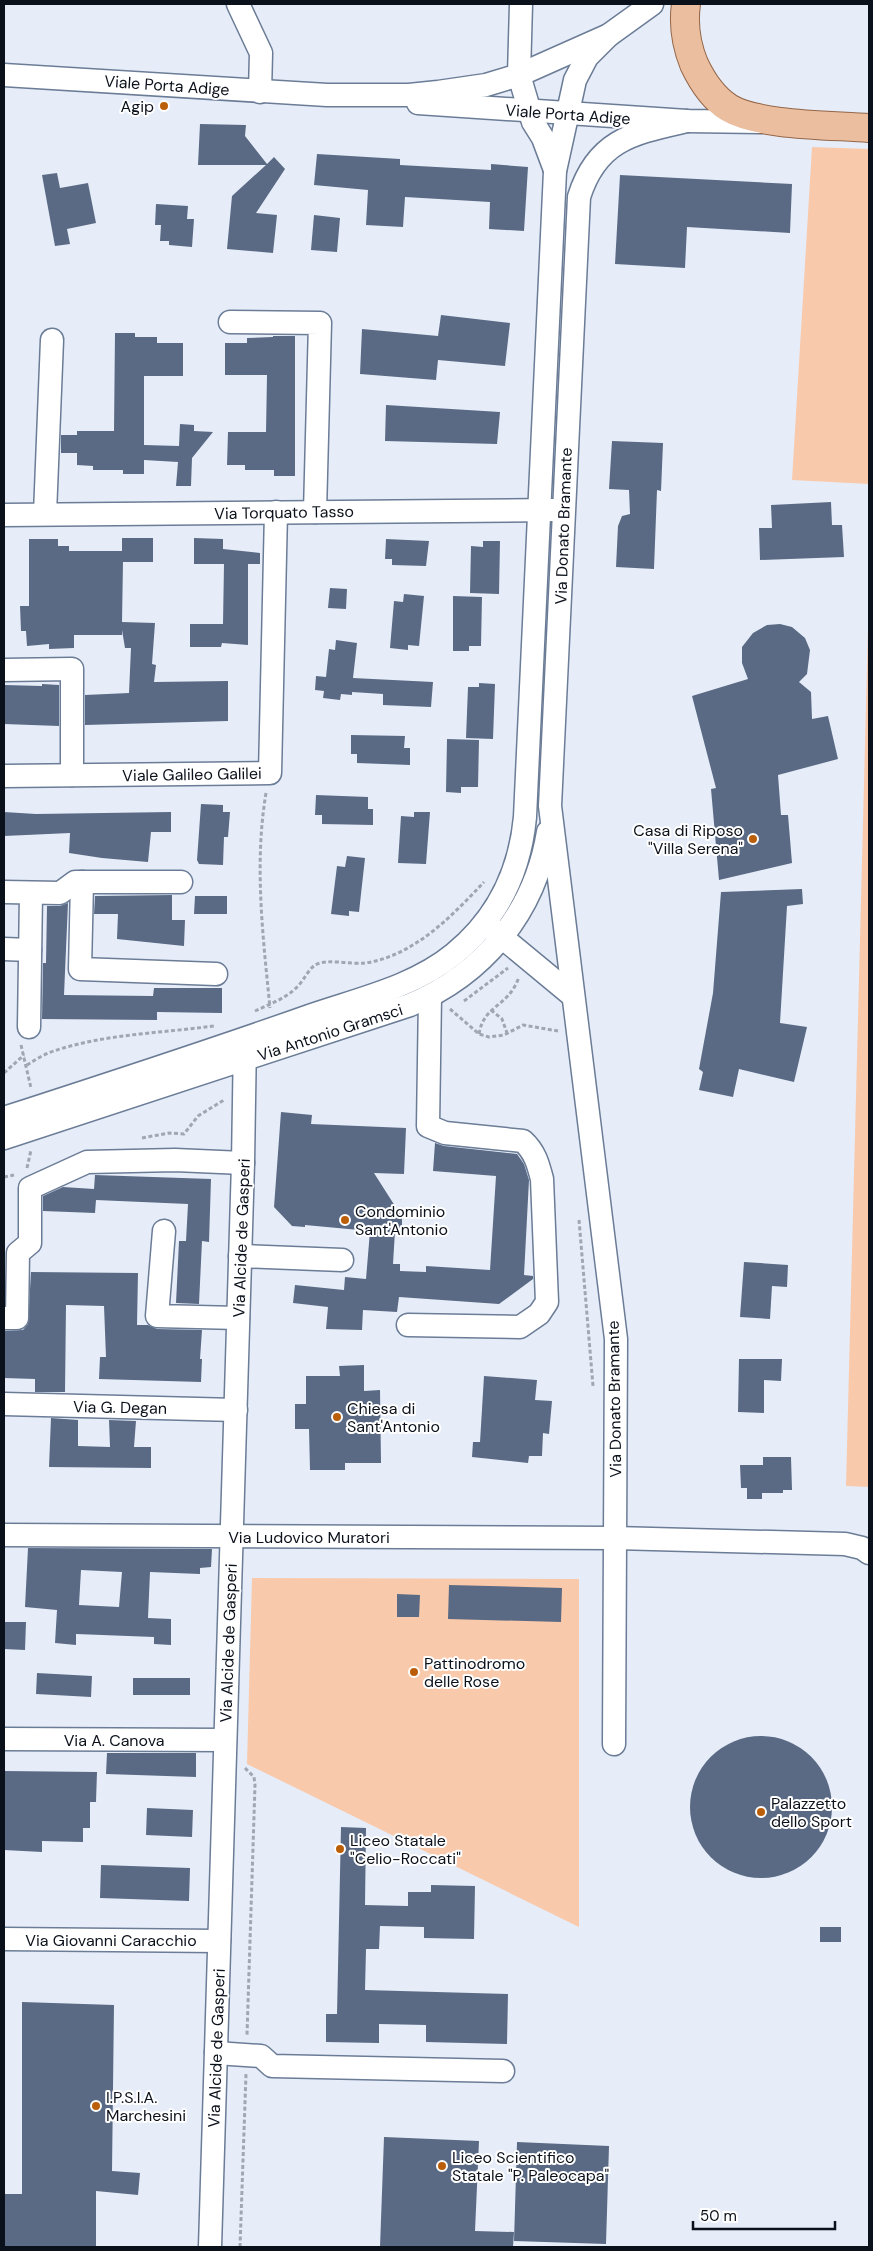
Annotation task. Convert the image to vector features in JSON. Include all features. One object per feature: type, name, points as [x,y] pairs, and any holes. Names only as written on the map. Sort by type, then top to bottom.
[{"type":"main road","name":"Viale Porta Adige","points":[[686,4],[685,35],[696,66],[707,87],[717,99],[731,109],[777,122],[869,128]]},
{"type":"street","points":[[238,4],[261,53],[260,92]]},
{"type":"street","name":"Viale Porta Adige","points":[[360,96],[438,92],[486,84],[519,75],[609,35],[652,4]]},
{"type":"street","points":[[521,12],[526,37],[536,48],[547,54],[567,53]]},
{"type":"street","points":[[521,12],[519,75],[533,122],[548,148],[555,171]]},
{"type":"street","points":[[555,171],[579,68],[609,35]]},
{"type":"street","name":"Viale Porta Adige","points":[[4,74],[260,92],[360,96],[426,104],[530,112],[728,124],[777,122]]},
{"type":"street","name":"Via Donato Bramante","points":[[614,1744],[616,1339],[550,806],[577,212],[585,178],[592,166],[614,143],[632,135],[687,121]]},
{"type":"street","name":"Via Donato Bramante","points":[[525,816],[555,171]]},
{"type":"street","points":[[230,322],[320,323],[315,512]]},
{"type":"street","points":[[45,514],[52,340]]},
{"type":"street","name":"Via Torquato Tasso","points":[[4,515],[564,510]]},
{"type":"street","name":"Viale Galileo Galilei","points":[[4,776],[270,773],[276,512]]},
{"type":"street","points":[[4,670],[72,669],[72,775]]},
{"type":"street","name":"Via Antonio Gramsci","points":[[4,1138],[36,1117],[245,1049],[410,1005],[440,1002],[457,980],[502,939],[518,916],[534,883],[546,841],[550,806]]},
{"type":"street","name":"Via Antonio Gramsci","points":[[245,1049],[271,1030],[424,974],[454,954],[485,924],[501,901],[511,881],[519,857],[525,816]]},
{"type":"street","points":[[4,892],[60,893],[75,882],[181,882]]},
{"type":"street","points":[[82,882],[80,969],[216,974]]},
{"type":"street","points":[[22,1032],[30,950],[31,893]]},
{"type":"street","points":[[485,924],[573,996]]},
{"type":"street","points":[[4,949],[30,950]]},
{"type":"street","points":[[408,1325],[520,1327],[539,1314],[547,1302],[542,1179],[537,1160],[530,1148],[523,1141],[445,1132],[428,1126],[440,1002]]},
{"type":"street","name":"Via Alcide de Gasperi","points":[[210,2247],[236,1410],[245,1049]]},
{"type":"street","name":"Via Antonio Gramsci","points":[[4,1118],[36,1117]]},
{"type":"street","points":[[4,1318],[17,1318],[18,1253],[30,1243],[30,1188],[86,1162],[175,1160],[243,1163]]},
{"type":"street","points":[[164,1231],[157,1316],[238,1318]]},
{"type":"street","points":[[240,1256],[342,1260]]},
{"type":"street","name":"Via G. Degan","points":[[4,1404],[236,1410]]},
{"type":"street","name":"Via Ludovico Muratori","points":[[4,1535],[615,1538],[845,1544],[869,1553]]},
{"type":"street","name":"Via A. Canova","points":[[4,1739],[225,1740]]},
{"type":"street","name":"Via Giovanni Caracchio","points":[[4,1939],[219,1941]]},
{"type":"street","points":[[216,2053],[261,2056],[272,2066],[503,2071]]},
{"type":"path","points":[[270,773],[260,828],[262,934],[271,1030]]},
{"type":"path","points":[[254,1012],[298,986],[315,966],[323,963],[366,963],[407,948],[421,940],[456,911],[489,877]]},
{"type":"path","points":[[440,1002],[479,1034],[496,1037],[523,1025],[563,1032]]},
{"type":"path","points":[[491,1010],[502,1019],[507,1033]]},
{"type":"path","points":[[27,1066],[52,1051],[156,1032],[222,1025]]},
{"type":"path","points":[[22,1032],[24,1055],[36,1117],[27,1169],[26,1187],[30,1188]]},
{"type":"path","points":[[4,1073],[24,1055]]},
{"type":"path","points":[[134,1139],[168,1133],[184,1134],[198,1116],[208,1109],[224,1100],[245,1095]]},
{"type":"shaded area","points":[[812,147],[869,149],[869,484],[792,480]]},
{"type":"shaded area","points":[[869,588],[869,1487],[846,1486]]},
{"type":"shaded area","name":"Pattinodromo delle Rose","points":[[252,1578],[579,1579],[579,1927],[247,1764]]},
{"type":"building","points":[[200,124],[246,125],[245,136],[267,164],[274,157],[285,169],[256,213],[277,215],[273,253],[227,249],[232,196],[266,165],[198,165]]},
{"type":"building","points":[[317,154],[400,159],[400,165],[491,170],[491,164],[528,167],[524,231],[489,229],[490,202],[405,197],[403,227],[366,225],[368,190],[314,185]]},
{"type":"building","points":[[57,173],[60,188],[88,183],[96,223],[67,229],[70,244],[55,246],[42,175]]},
{"type":"building","points":[[620,175],[792,184],[790,233],[687,227],[685,268],[615,264]]},
{"type":"building","points":[[156,204],[188,206],[187,219],[194,219],[192,247],[169,245],[169,241],[160,241],[161,225],[155,225]]},
{"type":"building","points":[[314,215],[340,218],[337,252],[311,250]]},
{"type":"building","points":[[441,315],[510,323],[505,366],[438,360],[436,380],[360,374],[362,329],[438,336]]},
{"type":"building","points":[[115,333],[135,333],[135,337],[157,337],[157,343],[183,343],[183,376],[144,376],[144,445],[179,446],[180,424],[194,425],[194,431],[213,432],[192,458],[191,486],[176,486],[178,462],[144,460],[144,474],[123,474],[123,470],[93,470],[93,466],[77,465],[77,453],[61,453],[61,435],[77,435],[77,431],[114,431]]},
{"type":"building","points":[[295,336],[295,476],[274,476],[274,470],[245,470],[245,465],[227,465],[228,432],[266,432],[267,375],[225,375],[225,343],[247,343],[247,338]]},
{"type":"building","points":[[386,405],[500,412],[497,444],[385,441]]},
{"type":"building","points":[[612,441],[663,443],[661,491],[657,490],[654,569],[616,567],[618,526],[622,516],[630,514],[629,490],[609,489]]},
{"type":"building","points":[[831,502],[832,525],[842,525],[844,557],[760,560],[759,528],[772,528],[771,505]]},
{"type":"building","points":[[122,538],[153,538],[153,562],[123,562],[122,622],[155,623],[152,664],[156,665],[154,682],[228,681],[228,721],[85,725],[85,695],[129,693],[131,648],[125,648],[122,630],[122,635],[74,635],[74,648],[49,649],[49,644],[27,646],[26,631],[21,631],[20,606],[29,606],[29,539],[58,539],[58,546],[69,546],[69,551],[122,551]]},
{"type":"building","points":[[194,538],[223,539],[223,549],[260,553],[260,564],[248,564],[248,645],[222,643],[221,647],[190,647],[190,624],[223,624],[224,564],[194,564]]},
{"type":"building","points":[[386,539],[429,541],[426,566],[392,565],[392,559],[385,559]]},
{"type":"building","points":[[483,541],[500,541],[499,594],[470,593],[471,546],[483,547]]},
{"type":"building","points":[[330,588],[347,589],[346,609],[328,608]]},
{"type":"building","points":[[404,594],[424,596],[419,646],[408,645],[408,650],[390,648],[394,601],[403,602]]},
{"type":"building","points":[[453,596],[482,597],[481,646],[469,646],[469,651],[453,651]]},
{"type":"building","points":[[780,624],[792,627],[805,638],[810,650],[807,674],[799,682],[811,692],[812,719],[828,716],[838,759],[778,775],[781,815],[788,815],[792,863],[719,880],[711,789],[716,788],[692,696],[748,679],[742,663],[742,647],[753,633],[767,625]]},
{"type":"building","points":[[336,640],[357,643],[353,678],[433,682],[431,707],[383,705],[383,694],[352,692],[352,695],[341,694],[340,700],[323,698],[324,691],[315,690],[316,676],[326,677],[329,649],[335,650]]},
{"type":"building","points":[[479,683],[495,684],[493,739],[466,738],[468,687],[479,687]]},
{"type":"building","points":[[42,684],[59,685],[59,726],[4,724],[5,685],[42,686]]},
{"type":"building","points":[[351,735],[405,736],[404,748],[410,748],[410,765],[357,763],[357,754],[351,754]]},
{"type":"building","points":[[447,739],[479,740],[478,787],[461,787],[461,793],[446,792]]},
{"type":"building","points":[[316,795],[368,797],[368,809],[373,809],[373,825],[322,824],[322,815],[315,815]]},
{"type":"building","points":[[201,804],[223,805],[223,812],[230,812],[228,837],[224,837],[223,865],[199,864],[197,860]]},
{"type":"building","points":[[4,812],[36,814],[171,812],[171,832],[151,832],[148,862],[102,858],[69,853],[70,833],[4,836]]},
{"type":"building","points":[[414,812],[430,812],[426,864],[398,863],[401,816],[414,817]]},
{"type":"building","points":[[347,856],[365,858],[359,912],[349,911],[349,916],[331,914],[337,866],[345,867]]},
{"type":"building","points":[[802,889],[803,904],[787,906],[780,1023],[807,1027],[794,1082],[739,1069],[733,1097],[699,1090],[703,1072],[699,1069],[713,993],[721,892]]},
{"type":"building","points":[[172,895],[172,920],[185,920],[184,946],[117,939],[118,914],[94,914],[95,896]]},
{"type":"building","points":[[195,896],[227,896],[227,914],[194,914]]},
{"type":"building","points":[[68,903],[64,995],[153,996],[154,988],[222,988],[222,1013],[157,1012],[157,1020],[42,1019],[43,963],[46,963],[47,906],[60,906]]},
{"type":"building","name":"Condominio Sant'Antonio","points":[[281,1112],[312,1115],[311,1124],[406,1128],[404,1174],[374,1173],[402,1217],[402,1232],[395,1231],[393,1264],[400,1264],[400,1271],[426,1272],[426,1266],[490,1270],[496,1176],[433,1171],[435,1143],[444,1146],[517,1154],[524,1164],[529,1180],[524,1275],[533,1276],[533,1279],[499,1304],[399,1297],[397,1312],[363,1310],[362,1330],[326,1329],[328,1307],[293,1303],[295,1285],[344,1290],[345,1277],[366,1279],[370,1231],[305,1225],[305,1227],[292,1226],[274,1207]]},
{"type":"building","points":[[95,1175],[211,1179],[209,1242],[202,1241],[199,1304],[176,1303],[179,1241],[186,1241],[188,1204],[96,1200],[95,1213],[43,1211],[43,1196],[63,1187],[94,1189]]},
{"type":"building","points":[[744,1262],[788,1265],[787,1287],[772,1286],[770,1319],[740,1317]]},
{"type":"building","points":[[31,1272],[138,1273],[137,1325],[148,1325],[157,1329],[202,1330],[201,1382],[99,1379],[100,1357],[106,1357],[104,1306],[66,1305],[65,1392],[35,1392],[35,1379],[4,1378],[4,1331],[23,1330],[28,1324]]},
{"type":"building","points":[[739,1359],[782,1359],[781,1381],[764,1380],[764,1413],[738,1412]]},
{"type":"building","name":"Chiesa di Sant'Antonio","points":[[364,1365],[364,1391],[380,1390],[381,1463],[345,1463],[345,1470],[310,1470],[309,1429],[295,1429],[295,1404],[306,1404],[306,1376],[340,1376],[339,1366]]},
{"type":"building","points":[[484,1376],[537,1380],[535,1400],[552,1401],[549,1434],[543,1433],[542,1456],[529,1456],[528,1463],[472,1457],[473,1442],[480,1442]]},
{"type":"building","points":[[51,1418],[78,1420],[78,1446],[110,1447],[109,1420],[136,1421],[134,1447],[151,1447],[151,1468],[49,1467]]},
{"type":"building","points":[[763,1457],[791,1457],[792,1490],[783,1490],[783,1493],[762,1493],[762,1499],[747,1499],[747,1488],[741,1488],[740,1465],[763,1465]]},
{"type":"building","points":[[28,1548],[212,1549],[211,1567],[200,1568],[200,1574],[150,1572],[148,1618],[171,1619],[171,1645],[154,1644],[154,1637],[76,1634],[76,1645],[55,1643],[57,1610],[25,1607]],"holes":[[[81,1570],[122,1572],[119,1607],[79,1605]]]},
{"type":"building","points":[[449,1585],[562,1588],[561,1622],[448,1619]]},
{"type":"building","points":[[397,1594],[420,1595],[419,1617],[397,1617]]},
{"type":"building","points":[[4,1622],[26,1622],[25,1650],[4,1649]]},
{"type":"building","points":[[37,1673],[92,1676],[91,1697],[36,1694]]},
{"type":"building","points":[[133,1678],[190,1678],[190,1695],[133,1695]]},
{"type":"building","name":"Palazzetto dello Sport","points":[[761,1736],[775,1737],[788,1741],[812,1756],[827,1780],[831,1793],[831,1821],[827,1834],[812,1858],[788,1873],[775,1877],[761,1878],[747,1877],[734,1873],[710,1858],[695,1834],[691,1821],[690,1807],[691,1793],[695,1780],[710,1756],[734,1741],[747,1737]]},
{"type":"building","points":[[107,1753],[196,1753],[196,1777],[106,1774]]},
{"type":"building","points":[[4,1771],[97,1772],[96,1802],[90,1802],[90,1828],[83,1828],[83,1842],[42,1841],[42,1852],[4,1850]]},
{"type":"building","points":[[147,1808],[193,1810],[192,1837],[146,1835]]},
{"type":"building","points":[[341,1827],[366,1828],[365,1905],[408,1906],[408,1892],[431,1892],[431,1885],[475,1886],[474,1939],[424,1938],[424,1927],[380,1926],[379,1949],[366,1949],[365,1990],[508,1994],[507,2044],[426,2042],[426,2025],[379,2024],[379,2043],[326,2042],[326,2014],[337,2014]]},
{"type":"building","points":[[101,1865],[190,1868],[189,1901],[100,1898]]},
{"type":"building","points":[[820,1927],[841,1927],[841,1942],[820,1942]]},
{"type":"building","points":[[22,2002],[114,2005],[112,2171],[140,2173],[138,2195],[96,2191],[96,2247],[5,2247],[4,2194],[22,2194]]},
{"type":"building","points":[[384,2137],[479,2141],[475,2231],[514,2232],[513,2247],[380,2247]]},
{"type":"building","points":[[517,2142],[609,2146],[606,2244],[514,2241]]},
{"type":"place","name":"Agip","points":[[164,106]]},
{"type":"place","name":"Casa di Riposo \"Villa Serena\"","points":[[753,839]]},
{"type":"place","name":"Condominio Sant'Antonio","points":[[345,1220]]},
{"type":"place","name":"Chiesa di Sant'Antonio","points":[[337,1417]]},
{"type":"place","name":"Pattinodromo delle Rose","points":[[414,1672]]},
{"type":"place","name":"Palazzetto dello Sport","points":[[761,1812]]},
{"type":"place","name":"Liceo Statale \"Celio-Roccati\"","points":[[340,1849]]},
{"type":"place","name":"I.P.S.I.A. Marchesini","points":[[96,2106]]},
{"type":"place","name":"Liceo Scientifico Statale \"P. Paleocapa\"","points":[[442,2166]]}]
